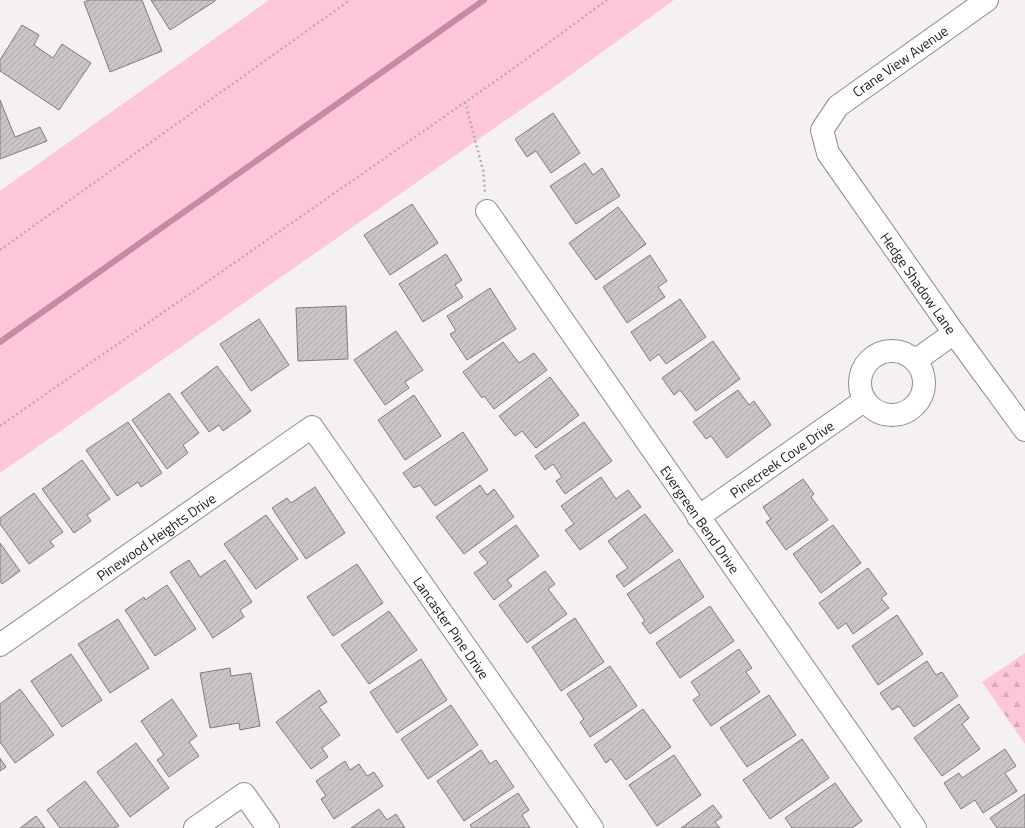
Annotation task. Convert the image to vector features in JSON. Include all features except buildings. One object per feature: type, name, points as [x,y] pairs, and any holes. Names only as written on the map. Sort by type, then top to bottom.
[{"type":"street","name":"Crane View Avenue","points":[[822,130],[838,106],[987,0]]},
{"type":"street","name":"Hedge Shadow Lane","points":[[822,130],[828,153],[954,333],[1025,430]]},
{"type":"street","name":"Evergreen Bend Drive","points":[[486,211],[915,828]]},
{"type":"street","points":[[915,361],[954,333]]},
{"type":"street","points":[[897,351],[907,355],[915,361],[921,370],[923,381],[922,391],[918,400],[911,408],[902,413],[891,415],[881,413],[872,408],[865,400],[861,391],[860,380],[862,370],[868,361],[886,352],[897,351]]},
{"type":"street","name":"Pinecreek Cove Drive","points":[[698,517],[865,400]]},
{"type":"street","name":"Pinewood Heights Drive","points":[[0,645],[312,426]]},
{"type":"street","name":"Lancaster Pine Drive","points":[[312,426],[592,828]]},
{"type":"street","points":[[195,828],[244,794],[268,828]]},
{"type":"path","points":[[0,250],[350,0]]},
{"type":"path","points":[[0,426],[465,102],[608,0]]},
{"type":"path","points":[[465,102],[482,170],[486,211]]},
{"type":"green space","points":[[269,0],[674,0],[565,79],[0,473],[0,191]]},
{"type":"green space","points":[[1025,653],[1025,744],[982,682]]},
{"type":"waterway","points":[[0,342],[484,0]]}]
